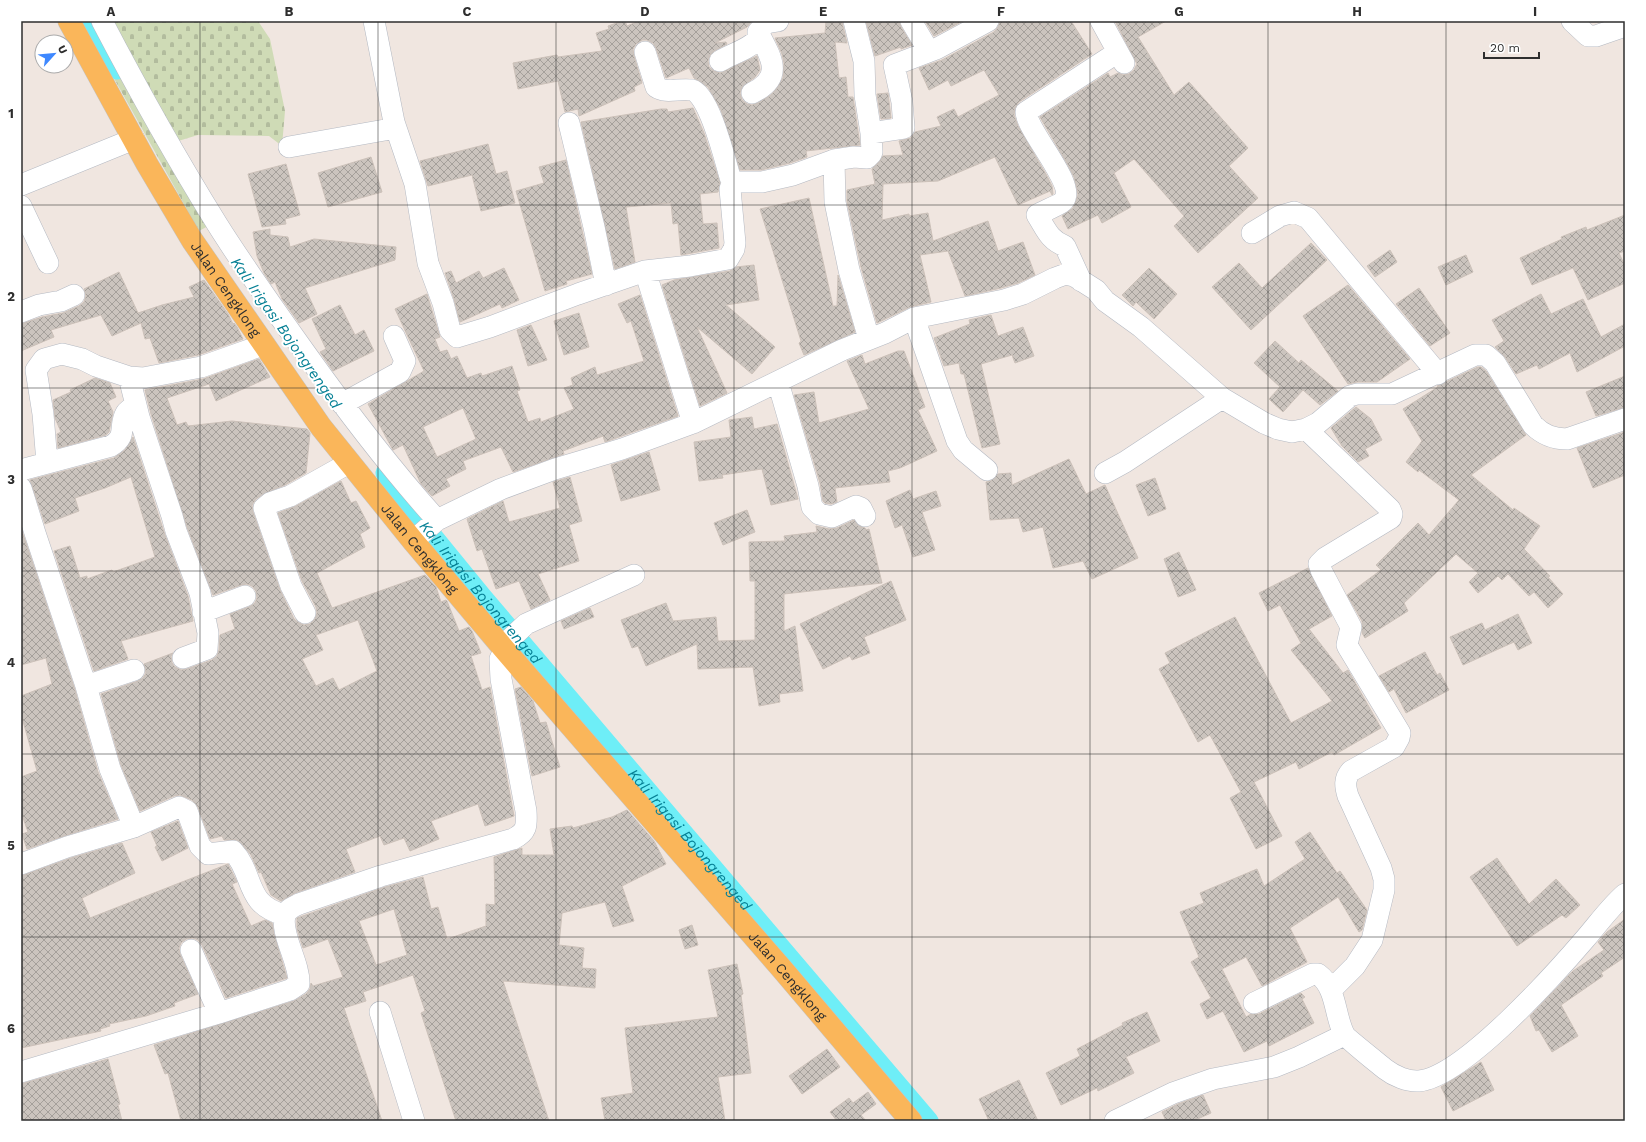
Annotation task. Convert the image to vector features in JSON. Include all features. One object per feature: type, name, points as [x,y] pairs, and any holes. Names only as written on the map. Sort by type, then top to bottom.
[{"type":"main road","name":"Jalan Cengklong","points":[[69,21],[134,139],[206,232],[256,307],[263,345],[349,463],[425,531],[507,645],[911,1121]]},
{"type":"street","points":[[102,21],[157,125],[206,232],[256,307],[344,408],[400,480],[425,531],[501,489],[555,469],[622,449],[693,424],[842,350],[914,318],[1010,298],[1023,294],[1066,274],[1074,276],[1096,290],[1105,301],[1141,327],[1222,398],[1253,418],[1278,429],[1292,432],[1306,429],[1318,423],[1350,396],[1357,394],[1392,394],[1438,374],[1476,355],[1486,355],[1498,367],[1539,431],[1558,439],[1580,436],[1625,419]]},
{"type":"street","points":[[374,21],[396,128],[415,184],[428,263],[443,303],[450,330],[457,337],[490,327],[645,272],[690,266],[728,258],[734,249],[735,243],[730,189],[733,182],[711,118],[700,96],[693,90],[660,90],[656,86],[645,52]]},
{"type":"street","points":[[720,61],[753,44],[758,39],[758,32],[766,23],[778,21]]},
{"type":"street","points":[[733,182],[762,182],[793,175],[834,160],[854,157],[867,158],[871,154],[871,132],[865,95],[864,61],[854,21]]},
{"type":"street","points":[[911,21],[927,48],[932,50],[936,49]]},
{"type":"street","points":[[871,132],[904,128],[902,102],[894,66],[936,49],[988,21]]},
{"type":"street","points":[[1081,281],[1065,246],[1055,242],[1038,215],[1064,200],[1066,195],[1061,176],[1029,125],[1026,112],[1121,57],[1101,21]]},
{"type":"street","points":[[1572,21],[1588,36],[1596,36],[1625,26]]},
{"type":"street","points":[[752,93],[762,88],[768,82],[773,72],[771,58],[758,32]]},
{"type":"street","points":[[569,123],[594,227],[606,285]]},
{"type":"street","points":[[289,147],[396,128]]},
{"type":"street","points":[[21,185],[134,139]]},
{"type":"street","points":[[834,160],[835,202],[850,270],[869,339]]},
{"type":"street","points":[[21,206],[48,263]]},
{"type":"street","points":[[1252,233],[1280,216],[1294,212],[1308,218],[1438,374]]},
{"type":"street","points":[[645,272],[693,424]]},
{"type":"street","points":[[21,312],[39,305],[61,301],[74,295]]},
{"type":"street","points":[[914,318],[957,441],[963,450],[987,470]]},
{"type":"street","points":[[322,426],[344,408],[400,372],[405,361],[394,336]]},
{"type":"street","points":[[47,463],[43,414],[36,370],[44,359],[62,354],[82,359],[96,366],[129,377],[143,378],[201,367],[263,345]]},
{"type":"street","points":[[129,377],[136,405],[176,531],[200,593],[208,633],[206,649],[184,658]]},
{"type":"street","points":[[778,382],[808,486],[812,507],[820,514],[832,517],[856,506],[860,508],[865,516]]},
{"type":"street","points":[[1105,472],[1125,462],[1222,398]]},
{"type":"street","points":[[21,470],[111,446],[116,442],[122,433],[122,423],[126,412],[136,405]]},
{"type":"street","points":[[1306,429],[1390,509],[1392,514],[1390,518],[1325,558],[1319,564],[1351,627],[1347,645],[1400,733],[1394,747],[1351,771],[1346,776],[1345,786],[1348,796],[1381,868],[1384,879],[1384,890],[1372,940],[1356,966],[1331,990]]},
{"type":"street","points":[[305,613],[290,586],[264,508],[270,503],[290,496],[349,463]]},
{"type":"street","points":[[21,488],[86,686],[110,769],[134,826]]},
{"type":"street","points":[[21,1072],[219,1013],[290,990],[299,984],[300,975],[284,927],[285,915],[290,909],[299,904],[381,876],[513,839],[522,833],[527,825],[526,811],[500,679],[500,659],[507,645],[526,624],[634,575]]},
{"type":"street","points":[[203,612],[245,596]]},
{"type":"street","points":[[86,686],[134,670]]},
{"type":"street","points":[[21,864],[67,847],[134,826],[179,807],[187,811],[200,846],[208,854],[233,851],[239,857],[253,894],[276,913],[285,915]]},
{"type":"street","points":[[1254,1003],[1313,974],[1318,974],[1324,978],[1331,990],[1344,1035],[1387,1070],[1406,1080],[1419,1081],[1434,1077],[1454,1066],[1499,1029],[1551,977],[1625,894]]},
{"type":"street","points":[[191,950],[219,1013]]},
{"type":"street","points":[[380,1012],[414,1121]]},
{"type":"street","points":[[1115,1121],[1173,1093],[1213,1080],[1274,1067],[1300,1057],[1344,1035]]},
{"type":"green space","points":[[82,21],[258,21],[270,39],[285,111],[282,146],[269,136],[198,135],[175,142],[219,220],[199,231]]},
{"type":"building","points":[[625,21],[627,26],[639,21],[752,21],[747,27],[715,43],[726,42],[727,44],[714,51],[710,55],[708,61],[709,67],[720,73],[757,56],[760,70],[755,77],[742,87],[740,93],[742,100],[747,104],[752,105],[771,95],[783,78],[784,63],[775,38],[825,33],[826,21],[842,22],[847,43],[835,42],[839,78],[846,77],[848,97],[853,97],[860,145],[806,151],[807,157],[790,163],[761,170],[740,170],[721,110],[708,87],[694,78],[689,68],[666,78],[656,48],[653,43],[647,40],[642,40],[636,44],[633,49],[642,83],[634,87],[635,91],[579,116],[578,109],[565,112],[558,81],[518,89],[513,63],[557,55],[558,57],[602,51],[596,33],[609,29],[608,26]]},
{"type":"building","points":[[866,21],[899,21],[912,45],[901,49],[901,47],[875,56]]},
{"type":"building","points":[[925,21],[963,21],[934,36]]},
{"type":"building","points":[[1000,21],[1071,21],[1092,54],[1019,102],[1015,108],[1014,115],[1018,126],[1047,176],[1052,186],[1053,194],[1052,195],[1050,191],[1018,205],[995,157],[938,181],[883,184],[882,220],[909,214],[909,216],[928,213],[933,241],[988,221],[998,251],[1023,242],[1035,275],[1018,283],[965,296],[948,251],[920,255],[931,302],[910,307],[877,323],[861,267],[847,201],[847,190],[875,184],[872,169],[883,156],[903,155],[899,141],[911,138],[915,132],[941,126],[937,117],[954,109],[958,117],[999,95],[984,70],[951,86],[948,80],[929,90],[919,68],[942,60],[994,32]]},
{"type":"building","points":[[1115,21],[1166,21],[1138,37],[1174,95],[1189,82],[1248,148],[1229,166],[1258,198],[1198,253],[1174,226],[1184,216],[1134,159],[1114,173],[1131,207],[1102,223],[1098,215],[1068,229],[1062,216],[1073,208],[1078,195],[1077,189],[1074,177],[1068,165],[1040,117],[1108,73],[1110,77],[1118,73],[1123,75],[1129,74],[1134,70],[1137,64]]},
{"type":"building","points":[[888,93],[891,118],[881,119],[877,94]]},
{"type":"building","points":[[693,108],[704,133],[720,183],[718,192],[700,194],[703,224],[717,223],[719,248],[681,255],[678,223],[673,224],[671,203],[626,207],[635,262],[615,269],[581,122],[661,109],[667,109],[668,112]]},
{"type":"building","points":[[488,144],[496,174],[507,171],[515,203],[481,211],[472,175],[428,186],[420,161]]},
{"type":"building","points":[[371,157],[382,192],[328,207],[318,173]]},
{"type":"building","points":[[566,160],[592,274],[566,281],[567,284],[545,291],[516,191],[544,183],[539,167]]},
{"type":"building","points":[[286,164],[300,215],[285,219],[286,224],[262,227],[248,174]]},
{"type":"building","points":[[809,198],[833,306],[837,306],[838,275],[855,332],[804,355],[799,343],[801,341],[760,209]]},
{"type":"building","points":[[1625,215],[1625,251],[1619,253],[1625,266],[1625,283],[1588,300],[1573,268],[1532,285],[1520,258],[1562,239],[1561,237],[1586,227],[1587,230]]},
{"type":"building","points":[[270,229],[270,235],[288,237],[290,247],[314,239],[396,247],[395,260],[305,288],[317,314],[299,323],[282,299],[275,282],[271,284],[264,273],[257,256],[253,232]]},
{"type":"building","points":[[1311,243],[1327,260],[1251,330],[1212,287],[1239,263],[1262,288]]},
{"type":"building","points":[[1390,250],[1397,262],[1375,277],[1367,266]]},
{"type":"building","points":[[1466,255],[1473,272],[1446,285],[1438,267]]},
{"type":"building","points":[[754,265],[759,300],[726,305],[775,347],[752,374],[697,327],[727,393],[700,406],[662,285],[674,280],[730,271],[736,267]]},
{"type":"building","points":[[504,268],[519,300],[502,308],[500,304],[460,322],[445,273],[451,271],[456,283],[479,271],[483,278]]},
{"type":"building","points":[[1149,268],[1177,294],[1154,319],[1136,302],[1133,306],[1122,295]]},
{"type":"building","points":[[119,272],[138,313],[194,297],[189,287],[204,280],[228,314],[233,324],[234,323],[237,327],[243,339],[198,355],[159,363],[150,338],[145,339],[141,323],[112,336],[101,315],[51,330],[54,337],[21,351],[21,324],[42,317],[63,313],[79,306],[84,302],[86,296],[84,289]]},
{"type":"building","points":[[1348,285],[1410,359],[1377,382],[1357,382],[1348,384],[1303,316]]},
{"type":"building","points":[[1419,288],[1450,333],[1430,346],[1396,304]]},
{"type":"building","points":[[427,294],[440,337],[435,339],[440,352],[447,350],[451,359],[457,356],[467,378],[481,373],[482,376],[512,366],[520,390],[517,391],[528,422],[540,418],[541,422],[574,409],[564,388],[573,385],[571,378],[595,367],[597,375],[644,361],[631,321],[627,323],[618,304],[640,295],[678,416],[605,442],[603,436],[563,451],[564,454],[513,472],[501,447],[463,461],[466,469],[446,479],[450,486],[432,496],[421,484],[403,445],[393,450],[368,404],[424,371],[395,309]],"holes":[[[463,408],[476,439],[437,457],[423,427]]]},
{"type":"building","points":[[1541,294],[1551,314],[1583,299],[1601,337],[1625,324],[1625,346],[1577,372],[1570,353],[1539,369],[1537,365],[1516,374],[1505,357],[1495,347],[1504,341],[1492,320]]},
{"type":"building","points":[[340,305],[355,335],[364,330],[374,351],[333,371],[320,352],[326,349],[312,319]]},
{"type":"building","points":[[579,313],[589,347],[564,355],[554,321]]},
{"type":"building","points":[[991,315],[998,336],[1023,327],[1034,356],[1015,363],[1012,355],[981,364],[1000,444],[982,448],[964,374],[961,374],[959,363],[944,366],[934,338],[970,324],[969,320]]},
{"type":"building","points":[[531,325],[547,360],[528,366],[517,330]]},
{"type":"building","points":[[1275,341],[1299,363],[1301,360],[1338,391],[1320,405],[1303,390],[1283,412],[1269,399],[1280,387],[1254,363]]},
{"type":"building","points":[[898,351],[904,351],[925,407],[918,410],[937,451],[900,468],[888,471],[890,482],[835,488],[837,502],[831,504],[825,503],[823,501],[820,483],[794,395],[814,392],[819,423],[869,409],[847,361],[862,355],[865,364]]},
{"type":"building","points":[[259,359],[270,377],[216,401],[209,384],[167,398],[177,425],[186,422],[188,426],[232,421],[307,429],[310,433],[306,473],[285,485],[263,494],[256,499],[252,505],[253,512],[280,590],[294,619],[304,625],[310,624],[315,619],[317,613],[316,607],[302,581],[278,513],[296,506],[341,481],[351,503],[356,501],[370,528],[360,534],[365,547],[317,573],[332,608],[425,575],[436,587],[441,602],[447,601],[459,631],[469,627],[472,631],[481,653],[471,656],[482,690],[490,687],[514,816],[485,826],[478,804],[431,821],[439,839],[410,851],[404,838],[384,845],[380,836],[346,849],[355,872],[295,893],[281,901],[271,895],[261,872],[259,873],[251,855],[242,844],[237,840],[224,840],[222,836],[210,839],[198,807],[192,800],[180,795],[174,796],[140,811],[121,765],[101,694],[138,681],[143,678],[146,673],[144,664],[173,653],[171,656],[172,663],[175,667],[181,670],[212,660],[217,656],[219,650],[220,635],[235,629],[230,614],[249,607],[255,603],[257,598],[256,591],[252,586],[247,584],[213,595],[187,527],[151,414],[145,390],[203,379]],"holes":[[[358,620],[377,671],[339,690],[333,678],[316,686],[302,659],[323,650],[316,635]]]},
{"type":"building","points":[[1481,367],[1486,371],[1526,435],[1471,475],[1513,510],[1514,508],[1540,526],[1524,549],[1550,576],[1548,577],[1563,594],[1548,608],[1534,592],[1529,596],[1508,574],[1502,580],[1498,576],[1478,593],[1469,582],[1478,573],[1456,554],[1404,603],[1408,611],[1365,638],[1362,633],[1362,621],[1347,595],[1381,570],[1376,565],[1418,523],[1429,535],[1459,500],[1406,462],[1422,441],[1403,409],[1438,387],[1437,386]]},
{"type":"building","points":[[1625,376],[1625,407],[1596,416],[1586,392]]},
{"type":"building","points":[[95,378],[110,383],[116,397],[108,401],[113,412],[109,432],[106,435],[58,448],[57,434],[61,432],[55,418],[53,400],[71,392],[70,390]]},
{"type":"building","points":[[1356,407],[1371,419],[1382,440],[1365,449],[1369,456],[1358,462],[1342,446],[1331,428]]},
{"type":"building","points":[[752,417],[754,429],[777,424],[798,499],[771,505],[762,469],[722,475],[723,478],[699,481],[694,442],[731,437],[729,420]]},
{"type":"building","points":[[1625,432],[1625,475],[1593,488],[1577,448]]},
{"type":"building","points":[[133,437],[165,535],[188,596],[193,621],[121,641],[128,659],[94,671],[54,551],[70,546],[80,578],[87,576],[87,579],[112,570],[113,572],[155,557],[131,477],[75,498],[79,511],[45,524],[30,480],[114,458],[125,450]]},
{"type":"building","points":[[649,452],[660,490],[621,501],[611,465]]},
{"type":"building","points":[[1069,459],[1086,494],[1105,485],[1138,558],[1092,579],[1083,561],[1053,568],[1043,527],[1023,532],[1019,518],[990,520],[986,482],[991,481],[998,474],[1011,473],[1012,485]]},
{"type":"building","points":[[570,477],[582,521],[569,525],[579,561],[538,574],[550,600],[531,609],[519,581],[496,589],[482,549],[477,551],[467,519],[503,501],[509,522],[560,508],[553,482]]},
{"type":"building","points":[[1155,478],[1166,509],[1148,516],[1136,485]]},
{"type":"building","points":[[910,490],[913,499],[936,491],[941,506],[922,512],[935,550],[913,557],[902,525],[895,528],[886,501]]},
{"type":"building","points":[[747,510],[755,532],[723,545],[714,523]]},
{"type":"building","points":[[854,520],[859,526],[865,528],[866,530],[869,529],[882,583],[784,594],[784,631],[795,626],[803,691],[779,694],[780,702],[759,706],[753,667],[698,669],[697,644],[646,666],[638,646],[632,648],[621,620],[666,603],[673,621],[716,617],[718,641],[755,640],[755,581],[750,581],[749,542],[785,541],[784,536],[817,532],[816,526],[829,529],[837,528]]},
{"type":"building","points":[[21,528],[75,690],[98,772],[118,819],[27,849],[22,834],[28,832],[21,812],[21,777],[37,771],[21,714],[21,696],[52,684],[46,658],[21,665]]},
{"type":"building","points":[[1179,552],[1196,590],[1178,597],[1164,559]]},
{"type":"building","points":[[1308,568],[1332,616],[1309,629],[1343,673],[1348,670],[1381,728],[1334,755],[1332,752],[1299,769],[1296,762],[1254,782],[1282,836],[1256,849],[1230,798],[1241,792],[1210,735],[1198,742],[1159,669],[1170,663],[1165,653],[1235,617],[1291,723],[1332,701],[1291,650],[1301,643],[1280,605],[1268,611],[1259,593]]},
{"type":"building","points":[[891,581],[906,620],[864,637],[870,653],[852,660],[850,656],[823,669],[800,624]]},
{"type":"building","points":[[590,608],[594,617],[564,629],[561,621]]},
{"type":"building","points":[[1518,614],[1532,643],[1518,650],[1514,642],[1463,665],[1450,637],[1482,623],[1485,630]]},
{"type":"building","points":[[1425,652],[1437,675],[1440,673],[1449,690],[1406,713],[1394,689],[1389,692],[1379,676]]},
{"type":"building","points":[[521,687],[533,701],[540,723],[546,722],[560,767],[532,776],[515,689]]},
{"type":"building","points":[[627,810],[654,841],[666,864],[622,886],[634,921],[613,927],[605,902],[562,913],[559,945],[584,948],[582,968],[596,969],[595,988],[503,981],[549,1121],[456,1121],[421,1013],[425,1011],[413,975],[363,992],[366,1001],[344,1008],[382,1121],[181,1121],[168,1073],[165,1074],[154,1045],[294,1001],[306,994],[310,989],[311,983],[313,986],[343,977],[328,939],[303,948],[297,929],[297,918],[385,887],[423,877],[431,909],[438,907],[447,939],[486,926],[486,904],[495,905],[494,857],[522,848],[522,855],[554,855],[550,829],[572,826],[573,828],[612,817]],"holes":[[[394,909],[407,955],[376,965],[359,921]]]},
{"type":"building","points":[[178,821],[188,848],[162,861],[155,847],[157,846],[151,832]]},
{"type":"building","points":[[1310,832],[1337,873],[1340,871],[1367,910],[1362,930],[1359,932],[1338,897],[1290,928],[1307,962],[1262,986],[1246,957],[1222,969],[1246,1017],[1251,1014],[1259,1014],[1301,993],[1305,997],[1302,999],[1314,1023],[1269,1046],[1267,1041],[1244,1052],[1223,1011],[1207,1019],[1200,1004],[1211,998],[1191,962],[1199,957],[1180,912],[1204,903],[1200,893],[1257,869],[1264,886],[1305,859],[1295,842]]},
{"type":"building","points":[[122,843],[135,873],[82,898],[90,918],[228,864],[237,882],[232,884],[251,926],[265,920],[272,923],[287,978],[226,998],[202,945],[198,940],[193,938],[186,939],[181,943],[179,948],[180,954],[198,994],[174,1003],[175,1006],[146,1016],[109,1024],[110,1026],[100,1029],[101,1031],[21,1048],[21,876],[71,858]]},
{"type":"building","points":[[1497,858],[1529,904],[1556,879],[1580,905],[1566,918],[1562,915],[1517,946],[1470,877]]},
{"type":"building","points":[[1625,919],[1625,957],[1601,973],[1603,976],[1561,1005],[1578,1036],[1552,1052],[1539,1030],[1536,1031],[1530,1016],[1573,971],[1604,950],[1598,942],[1607,932]]},
{"type":"building","points":[[692,925],[698,945],[685,949],[679,930]]},
{"type":"building","points":[[737,964],[743,994],[741,995],[751,1073],[718,1077],[725,1121],[605,1121],[601,1098],[633,1093],[625,1028],[718,1017],[708,970]]},
{"type":"building","points":[[1147,1012],[1160,1041],[1126,1057],[1134,1073],[1098,1091],[1097,1088],[1061,1105],[1046,1073],[1080,1056],[1077,1049],[1123,1025],[1122,1023]]},
{"type":"building","points":[[827,1049],[840,1067],[802,1094],[789,1076]]},
{"type":"building","points":[[108,1059],[120,1104],[118,1105],[122,1121],[21,1121],[21,1084]]},
{"type":"building","points":[[1481,1062],[1494,1090],[1453,1111],[1441,1087]]},
{"type":"building","points":[[1019,1080],[1038,1121],[989,1121],[979,1099]]},
{"type":"building","points":[[868,1092],[876,1104],[861,1115],[866,1121],[837,1121],[830,1112],[849,1098],[853,1103]]},
{"type":"building","points":[[1203,1095],[1211,1113],[1193,1121],[1166,1121],[1162,1112],[1178,1104]]},
{"type":"waterway","name":"Kali Irigasi Bojongrenged","points":[[88,21],[117,70]]},
{"type":"waterway","name":"Kali Irigasi Bojongrenged","points":[[385,473],[407,504],[483,597],[929,1121]]}]
